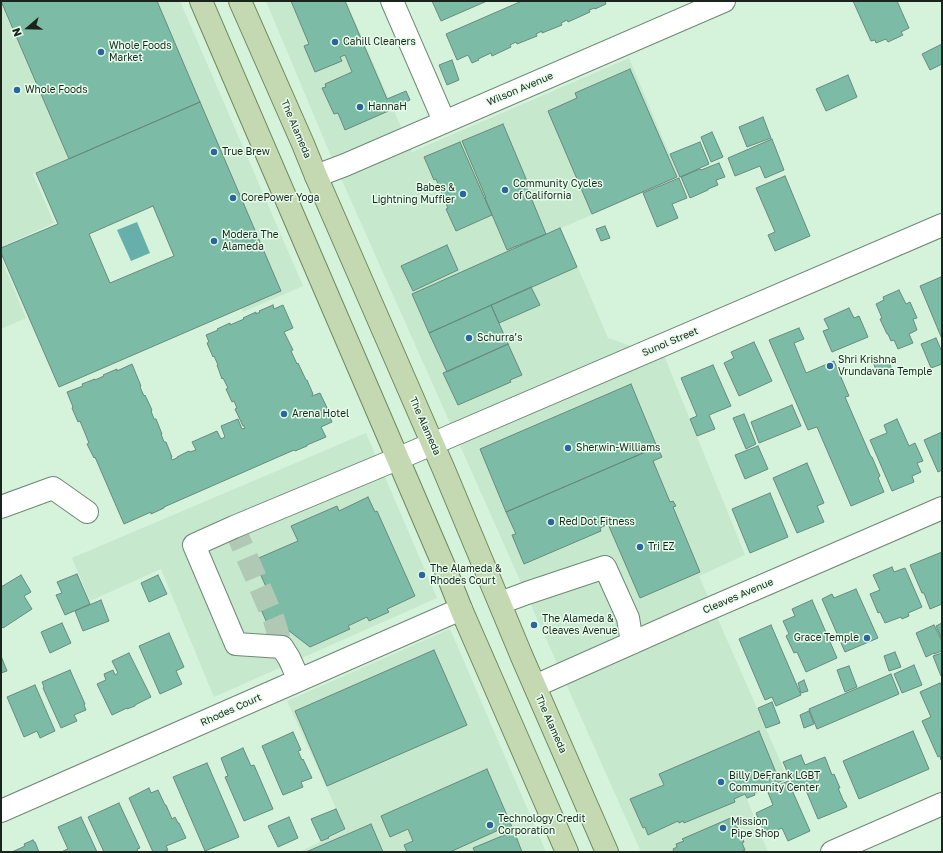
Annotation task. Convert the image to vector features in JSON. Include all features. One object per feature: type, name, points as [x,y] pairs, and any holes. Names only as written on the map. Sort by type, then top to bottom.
[{"type":"main road","points":[[201,1],[444,566],[461,609],[567,852]]},
{"type":"main road","name":"The Alameda","points":[[240,1],[303,144],[607,852]]},
{"type":"street","points":[[392,1],[444,121]]},
{"type":"street","name":"Wilson Avenue","points":[[316,176],[724,1]]},
{"type":"street","name":"Sunol Street","points":[[299,680],[289,658],[282,648],[236,644],[194,545],[942,225]]},
{"type":"street","points":[[1,507],[53,488],[86,512]]},
{"type":"street","name":"Cleaves Avenue","points":[[535,686],[942,508]]},
{"type":"street","points":[[500,603],[605,567],[628,618],[632,643]]},
{"type":"street","name":"Rhodes Court","points":[[1,811],[461,609]]},
{"type":"street","points":[[832,852],[942,804]]},
{"type":"shaded area","points":[[1,1],[180,1],[303,286],[243,312],[159,119],[33,174],[54,223],[1,247]]},
{"type":"shaded area","points":[[266,1],[346,1],[412,152],[629,58],[679,177],[561,228],[608,338],[665,358],[745,555],[699,576],[788,779],[747,799],[768,852],[641,852],[328,149]]},
{"type":"shaded area","points":[[1,258],[26,318],[1,329]]},
{"type":"shaded area","points":[[366,433],[437,598],[214,697],[161,569],[90,601],[72,558]]},
{"type":"shaded area","points":[[450,629],[546,852],[299,852],[346,830],[287,701]]},
{"type":"water","points":[[137,222],[150,253],[131,261],[117,230]]},
{"type":"building","name":"Whole Foods Market","points":[[1,1],[157,1],[200,102],[69,159]]},
{"type":"building","points":[[291,1],[345,1],[387,99],[406,91],[410,100],[345,130],[338,113],[334,114],[322,88],[326,87],[325,84],[352,72],[345,55],[340,57],[342,61],[315,72],[304,46],[309,44]]},
{"type":"building","points":[[432,1],[487,1],[441,21]]},
{"type":"building","points":[[522,1],[605,1],[606,4],[589,10],[590,12],[568,22],[567,20],[561,23],[562,25],[542,33],[542,31],[536,34],[537,36],[517,44],[516,42],[510,45],[511,47],[492,56],[491,53],[472,63],[468,55],[457,60],[446,34]]},
{"type":"building","points":[[853,1],[897,1],[909,28],[901,32],[903,35],[888,42],[886,39],[876,43],[875,40],[871,41]]},
{"type":"building","points":[[942,44],[942,64],[930,70],[922,54]]},
{"type":"building","points":[[452,60],[459,80],[447,85],[439,65]]},
{"type":"building","points":[[630,69],[677,177],[592,214],[548,111],[577,98],[575,93]]},
{"type":"building","points":[[848,75],[857,97],[826,111],[816,89]]},
{"type":"building","name":"Modera The Alameda","points":[[200,102],[281,291],[59,387],[1,253],[1,248],[58,224],[36,173]],"holes":[[[153,206],[174,256],[110,283],[89,234]]]},
{"type":"building","points":[[763,117],[771,138],[747,147],[739,127]]},
{"type":"building","name":"Community Cycles of California","points":[[503,124],[527,181],[525,183],[546,234],[507,250],[462,141]]},
{"type":"building","points":[[712,132],[723,157],[711,162],[701,137]]},
{"type":"building","points":[[772,139],[784,170],[765,178],[760,166],[735,176],[728,158]]},
{"type":"building","name":"Babes & Lightning Muffler","points":[[460,142],[492,215],[456,231],[446,209],[448,208],[436,179],[434,180],[424,157]]},
{"type":"building","points":[[700,142],[709,164],[680,177],[670,154]]},
{"type":"building","points":[[719,163],[725,177],[716,180],[718,185],[690,198],[681,177]]},
{"type":"building","points":[[785,176],[810,236],[775,251],[768,235],[775,232],[756,188]]},
{"type":"building","points":[[679,178],[687,198],[672,204],[678,218],[657,227],[643,193]]},
{"type":"building","points":[[605,226],[610,238],[601,241],[596,229]]},
{"type":"building","points":[[560,228],[577,267],[429,333],[412,294]]},
{"type":"building","points":[[447,245],[458,270],[413,291],[401,266]]},
{"type":"building","points":[[941,277],[942,279],[942,339],[920,286]]},
{"type":"building","points":[[531,287],[540,305],[499,323],[491,305]]},
{"type":"building","points":[[899,290],[906,304],[910,302],[917,318],[913,319],[917,330],[909,334],[913,343],[898,349],[894,340],[891,341],[887,334],[880,319],[882,318],[876,304],[884,300],[883,297]]},
{"type":"building","name":"Arena Hotel","points":[[273,305],[274,309],[283,305],[293,328],[284,332],[293,350],[291,351],[307,380],[313,394],[312,396],[320,393],[330,414],[329,415],[332,422],[321,427],[326,437],[151,514],[151,512],[124,524],[95,457],[94,458],[87,444],[89,443],[80,421],[78,422],[67,392],[83,386],[82,384],[132,364],[141,386],[140,387],[152,410],[154,419],[156,419],[172,460],[189,451],[196,450],[192,442],[217,431],[221,439],[225,437],[221,426],[238,419],[242,429],[245,428],[235,409],[237,408],[234,401],[232,402],[226,389],[228,388],[223,378],[222,379],[218,365],[207,343],[209,342],[206,335],[230,323],[230,325],[244,319],[243,318],[256,312],[256,314],[260,312],[259,311]]},
{"type":"building","name":"Schurra’s","points":[[491,305],[508,344],[447,372],[429,333]]},
{"type":"building","points":[[849,308],[854,318],[859,316],[868,337],[832,352],[823,331],[829,329],[824,319]]},
{"type":"building","points":[[799,328],[804,339],[794,343],[806,373],[834,361],[849,396],[845,397],[880,476],[878,478],[884,492],[851,506],[817,427],[808,430],[769,340]]},
{"type":"building","points":[[936,338],[942,352],[942,364],[931,368],[921,344]]},
{"type":"building","points":[[754,342],[772,381],[739,396],[724,363],[734,358],[731,352]]},
{"type":"building","points":[[508,344],[522,375],[510,380],[511,382],[458,405],[443,373]]},
{"type":"building","points":[[887,357],[892,370],[878,375],[873,362]]},
{"type":"building","points":[[713,365],[731,406],[709,415],[715,429],[697,436],[690,419],[697,416],[681,378]]},
{"type":"building","name":"Sherwin-Williams","points":[[631,384],[657,447],[506,512],[480,449]]},
{"type":"building","points":[[792,405],[801,426],[759,443],[751,422]]},
{"type":"building","points":[[744,414],[756,444],[746,449],[733,418]]},
{"type":"building","points":[[897,419],[909,446],[915,443],[923,461],[917,463],[921,472],[912,476],[914,482],[892,491],[870,440],[887,433],[884,425]]},
{"type":"building","points":[[942,432],[942,470],[938,472],[924,440]]},
{"type":"building","points":[[758,446],[768,469],[745,479],[735,455]]},
{"type":"building","points":[[657,447],[662,457],[653,461],[670,502],[673,501],[676,506],[673,507],[700,572],[640,598],[608,524],[600,528],[601,531],[524,564],[512,535],[516,534],[506,512]]},
{"type":"building","points":[[807,463],[824,503],[817,506],[824,522],[797,533],[773,478]]},
{"type":"building","points":[[770,493],[788,537],[750,553],[732,509]]},
{"type":"building","points":[[368,497],[375,512],[377,511],[415,596],[387,609],[389,612],[369,621],[367,617],[348,626],[350,629],[310,647],[284,627],[279,617],[267,623],[259,605],[272,600],[254,560],[298,541],[291,526],[337,506],[339,511]]},
{"type":"building","points":[[942,552],[942,604],[930,609],[910,565]]},
{"type":"building","points":[[892,567],[894,572],[905,568],[922,607],[908,613],[909,616],[902,619],[901,617],[885,623],[880,612],[878,613],[870,594],[880,590],[873,575]]},
{"type":"building","points":[[77,574],[90,604],[65,615],[56,595],[62,593],[57,582]]},
{"type":"building","points":[[21,575],[31,592],[24,596],[32,609],[3,628],[1,626],[1,587]]},
{"type":"building","points":[[158,575],[167,594],[149,602],[141,583]]},
{"type":"building","points":[[856,589],[878,638],[845,652],[822,599],[832,594],[834,598]]},
{"type":"building","points":[[101,600],[109,621],[83,631],[75,611]]},
{"type":"building","points":[[812,600],[837,658],[806,672],[797,652],[794,653],[786,636],[789,634],[783,621],[795,616],[792,609]]},
{"type":"building","points":[[62,623],[71,643],[50,653],[41,632]]},
{"type":"building","points":[[942,623],[942,639],[936,626]]},
{"type":"building","points":[[771,625],[801,695],[776,706],[772,697],[765,700],[739,639]]},
{"type":"building","points":[[934,625],[942,641],[942,651],[926,657],[916,633]]},
{"type":"building","points":[[169,633],[184,667],[176,671],[182,684],[160,694],[139,646]]},
{"type":"building","points":[[434,650],[467,725],[327,786],[295,711]]},
{"type":"building","points":[[895,652],[901,667],[889,671],[884,656]]},
{"type":"building","points":[[129,653],[151,697],[135,706],[112,715],[97,684],[106,680],[104,674],[113,670],[115,675],[118,673],[112,661]]},
{"type":"building","points":[[942,653],[942,675],[941,676],[933,656]]},
{"type":"building","points":[[1,656],[7,671],[1,673]]},
{"type":"building","points":[[914,665],[922,685],[902,693],[894,674]]},
{"type":"building","points":[[849,666],[857,687],[845,692],[837,670]]},
{"type":"building","points":[[70,670],[85,704],[86,710],[74,715],[77,721],[61,728],[43,688],[42,682]]},
{"type":"building","points":[[891,674],[899,694],[817,729],[809,709]]},
{"type":"building","points":[[804,680],[808,691],[801,693],[798,683]]},
{"type":"building","points":[[940,683],[942,686],[941,760],[940,756],[938,757],[922,721],[931,717],[920,692]]},
{"type":"building","points":[[35,685],[55,731],[40,738],[37,731],[24,737],[7,697]]},
{"type":"building","points":[[772,702],[780,723],[766,728],[758,708]]},
{"type":"building","points":[[809,711],[814,724],[804,728],[800,715]]},
{"type":"building","name":"Billy DeFrank LGBT Community Center","points":[[759,731],[777,775],[783,772],[786,779],[754,793],[755,795],[747,798],[745,794],[734,799],[735,802],[684,823],[683,821],[679,823],[678,821],[648,835],[645,827],[643,828],[630,799],[664,785],[659,774]]},
{"type":"building","points":[[913,731],[929,769],[859,799],[843,761]]},
{"type":"building","points":[[293,732],[301,750],[298,751],[312,778],[301,782],[303,787],[283,795],[262,746]]},
{"type":"building","points":[[243,748],[251,766],[254,765],[273,809],[244,821],[225,777],[228,776],[221,758]]},
{"type":"building","points":[[801,755],[805,765],[825,757],[832,775],[834,774],[840,788],[838,788],[847,807],[818,819],[805,788],[796,791],[783,762]]},
{"type":"building","points":[[207,763],[239,837],[205,851],[173,777]]},
{"type":"building","points":[[487,769],[512,827],[504,830],[503,828],[450,852],[407,852],[404,845],[413,841],[408,829],[390,837],[381,816]]},
{"type":"building","points":[[788,781],[810,831],[788,841],[782,828],[765,835],[756,813],[773,805],[767,790]]},
{"type":"building","points":[[149,788],[151,793],[158,790],[172,819],[175,817],[186,838],[166,846],[168,850],[163,852],[153,852],[129,798]]},
{"type":"building","points":[[119,803],[140,848],[137,849],[138,852],[104,852],[88,817]]},
{"type":"building","points":[[336,809],[345,829],[321,841],[311,819]]},
{"type":"building","points":[[81,817],[97,852],[64,852],[63,851],[68,849],[58,827]]},
{"type":"building","points":[[289,817],[298,838],[278,847],[268,826]]},
{"type":"building","name":"Mission Pipe Shop","points":[[733,817],[744,842],[742,843],[745,850],[741,852],[674,852],[673,849],[677,847],[676,844],[684,841],[682,839]]},
{"type":"building","points":[[371,824],[383,852],[306,852]]},
{"type":"building","points":[[514,831],[522,852],[475,852],[473,848]]},
{"type":"building","points":[[33,840],[39,852],[12,852],[25,846],[24,844]]},
{"type":"tunnel","points":[[234,527],[274,620],[282,647]]},
{"type":"place","name":"Cahill Cleaners","points":[[335,42]]},
{"type":"place","name":"Whole Foods Market","points":[[101,52]]},
{"type":"place","name":"Whole Foods","points":[[17,90]]},
{"type":"place","name":"HannaH","points":[[360,107]]},
{"type":"place","name":"True Brew","points":[[214,152]]},
{"type":"place","name":"Community Cycles of California","points":[[505,190]]},
{"type":"place","name":"Babes & Lightning Muffler","points":[[463,194]]},
{"type":"place","name":"CorePower Yoga","points":[[233,198]]},
{"type":"place","name":"Modera The Alameda","points":[[214,241]]},
{"type":"place","name":"Schurra’s","points":[[469,338]]},
{"type":"place","name":"Shri Krishna Vrundavana Temple","points":[[830,366]]},
{"type":"place","name":"Arena Hotel","points":[[284,414]]},
{"type":"place","name":"Sherwin-Williams","points":[[568,448]]},
{"type":"place","name":"Red Dot Fitness","points":[[551,522]]},
{"type":"place","name":"Tri EZ","points":[[640,547]]},
{"type":"place","name":"The Alameda & Rhodes Court","points":[[422,575]]},
{"type":"place","name":"The Alameda & Cleaves Avenue","points":[[534,625]]},
{"type":"place","name":"Grace Temple","points":[[867,638]]},
{"type":"place","name":"Billy DeFrank LGBT Community Center","points":[[721,782]]},
{"type":"place","name":"Technology Credit Corporation","points":[[490,825]]},
{"type":"place","name":"Mission Pipe Shop","points":[[723,828]]}]
